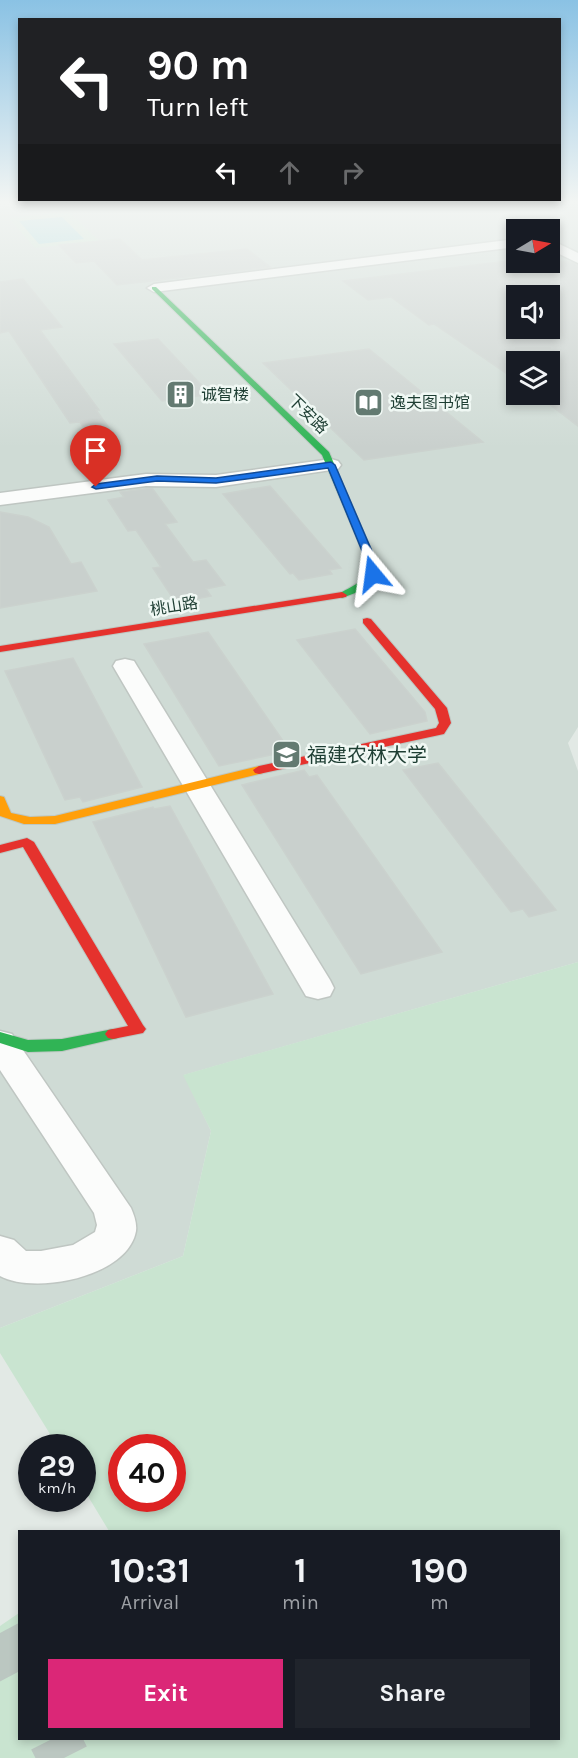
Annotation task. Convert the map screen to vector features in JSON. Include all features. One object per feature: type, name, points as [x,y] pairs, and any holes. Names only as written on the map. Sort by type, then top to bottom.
[{"type":"street","points":[[154,288],[186,284]]},
{"type":"street","name":"下安路","points":[[154,288],[326,454],[374,569],[373,574],[363,586],[352,593]]},
{"type":"street","points":[[0,499],[146,480],[216,481],[331,465]]},
{"type":"street","name":"桃山路","points":[[0,649],[352,593]]},
{"type":"street","points":[[0,800],[6,815],[27,821],[55,820],[329,754],[424,736],[443,728],[446,718],[441,708],[367,621]]},
{"type":"street","points":[[124,666],[318,988]]},
{"type":"street","points":[[0,849],[27,842],[138,1029],[95,1040],[62,1045],[28,1046],[0,1036]]},
{"type":"street","points":[[0,1043],[112,1208],[117,1223],[116,1235],[108,1246],[63,1264],[38,1268],[19,1266],[3,1257],[0,1252]]},
{"type":"shaded area","name":"福建农林大学","points":[[0,284],[578,284],[578,727],[568,743],[578,771],[578,962],[184,1075],[211,1131],[183,1256],[0,1328]]},
{"type":"green space","points":[[578,962],[578,1758],[0,1758],[0,1626],[18,1614],[18,1740],[560,1740],[560,1530],[108,1530],[96,1510],[96,1434],[50,1434],[0,1353],[0,1328],[183,1256],[211,1131],[183,1075]]},
{"type":"building","points":[[0,284],[27,284],[62,327],[40,330],[99,410],[96,410],[112,432],[89,436],[80,422],[70,423],[9,331],[0,333]]},
{"type":"building","points":[[347,284],[578,284],[578,426],[550,405],[560,405],[560,351],[506,351],[506,373],[434,324],[429,325],[391,297],[368,300]]},
{"type":"building","points":[[158,339],[207,391],[202,392],[205,395],[162,401],[114,344]]},
{"type":"building","name":"逸夫图书馆","points":[[369,349],[483,442],[364,460],[263,363]]},
{"type":"building","points":[[270,486],[341,568],[329,570],[332,574],[299,580],[293,573],[290,574],[223,494]]},
{"type":"building","points":[[152,488],[177,522],[165,524],[193,562],[206,560],[225,585],[206,589],[211,596],[176,603],[153,568],[161,567],[136,530],[128,531],[108,500],[124,497],[120,492]]},
{"type":"building","points":[[0,512],[28,517],[49,527],[71,564],[81,562],[97,591],[0,608]]},
{"type":"building","points":[[355,629],[425,712],[427,721],[370,734],[297,640]]},
{"type":"building","points":[[208,632],[290,751],[219,766],[144,644]]},
{"type":"building","points":[[73,658],[142,787],[83,802],[80,797],[65,800],[5,671]]},
{"type":"building","points":[[438,763],[556,910],[529,917],[523,909],[511,912],[403,770]]},
{"type":"building","points":[[304,770],[309,777],[317,775],[442,952],[361,974],[242,785]]},
{"type":"building","points":[[170,806],[273,994],[186,1017],[93,822],[153,807],[154,809]]},
{"type":"tunnel","points":[[0,1633],[18,1667]]},
{"type":"tunnel","points":[[55,1740],[64,1758]]},
{"type":"traffic: fast","points":[[154,288],[326,454],[372,563],[373,574],[366,582],[356,590],[342,595]]},
{"type":"traffic: fast","points":[[0,1037],[28,1046],[62,1045],[113,1034]]},
{"type":"traffic: slow","points":[[0,800],[6,815],[18,819],[55,820],[259,770]]},
{"type":"traffic: jam","points":[[0,649],[342,595]]},
{"type":"traffic: jam","points":[[259,770],[440,731],[445,723],[441,708],[367,621]]},
{"type":"traffic: jam","points":[[0,849],[27,842],[138,1029],[113,1034]]},
{"type":"place","name":"诚智楼","points":[[180,394]]},
{"type":"place","name":"逸夫图书馆","points":[[369,402]]},
{"type":"place","name":"福建农林大学","points":[[286,755]]},
{"type":"route","points":[[96,487],[157,479],[216,481],[331,465],[372,563],[373,574]]}]
